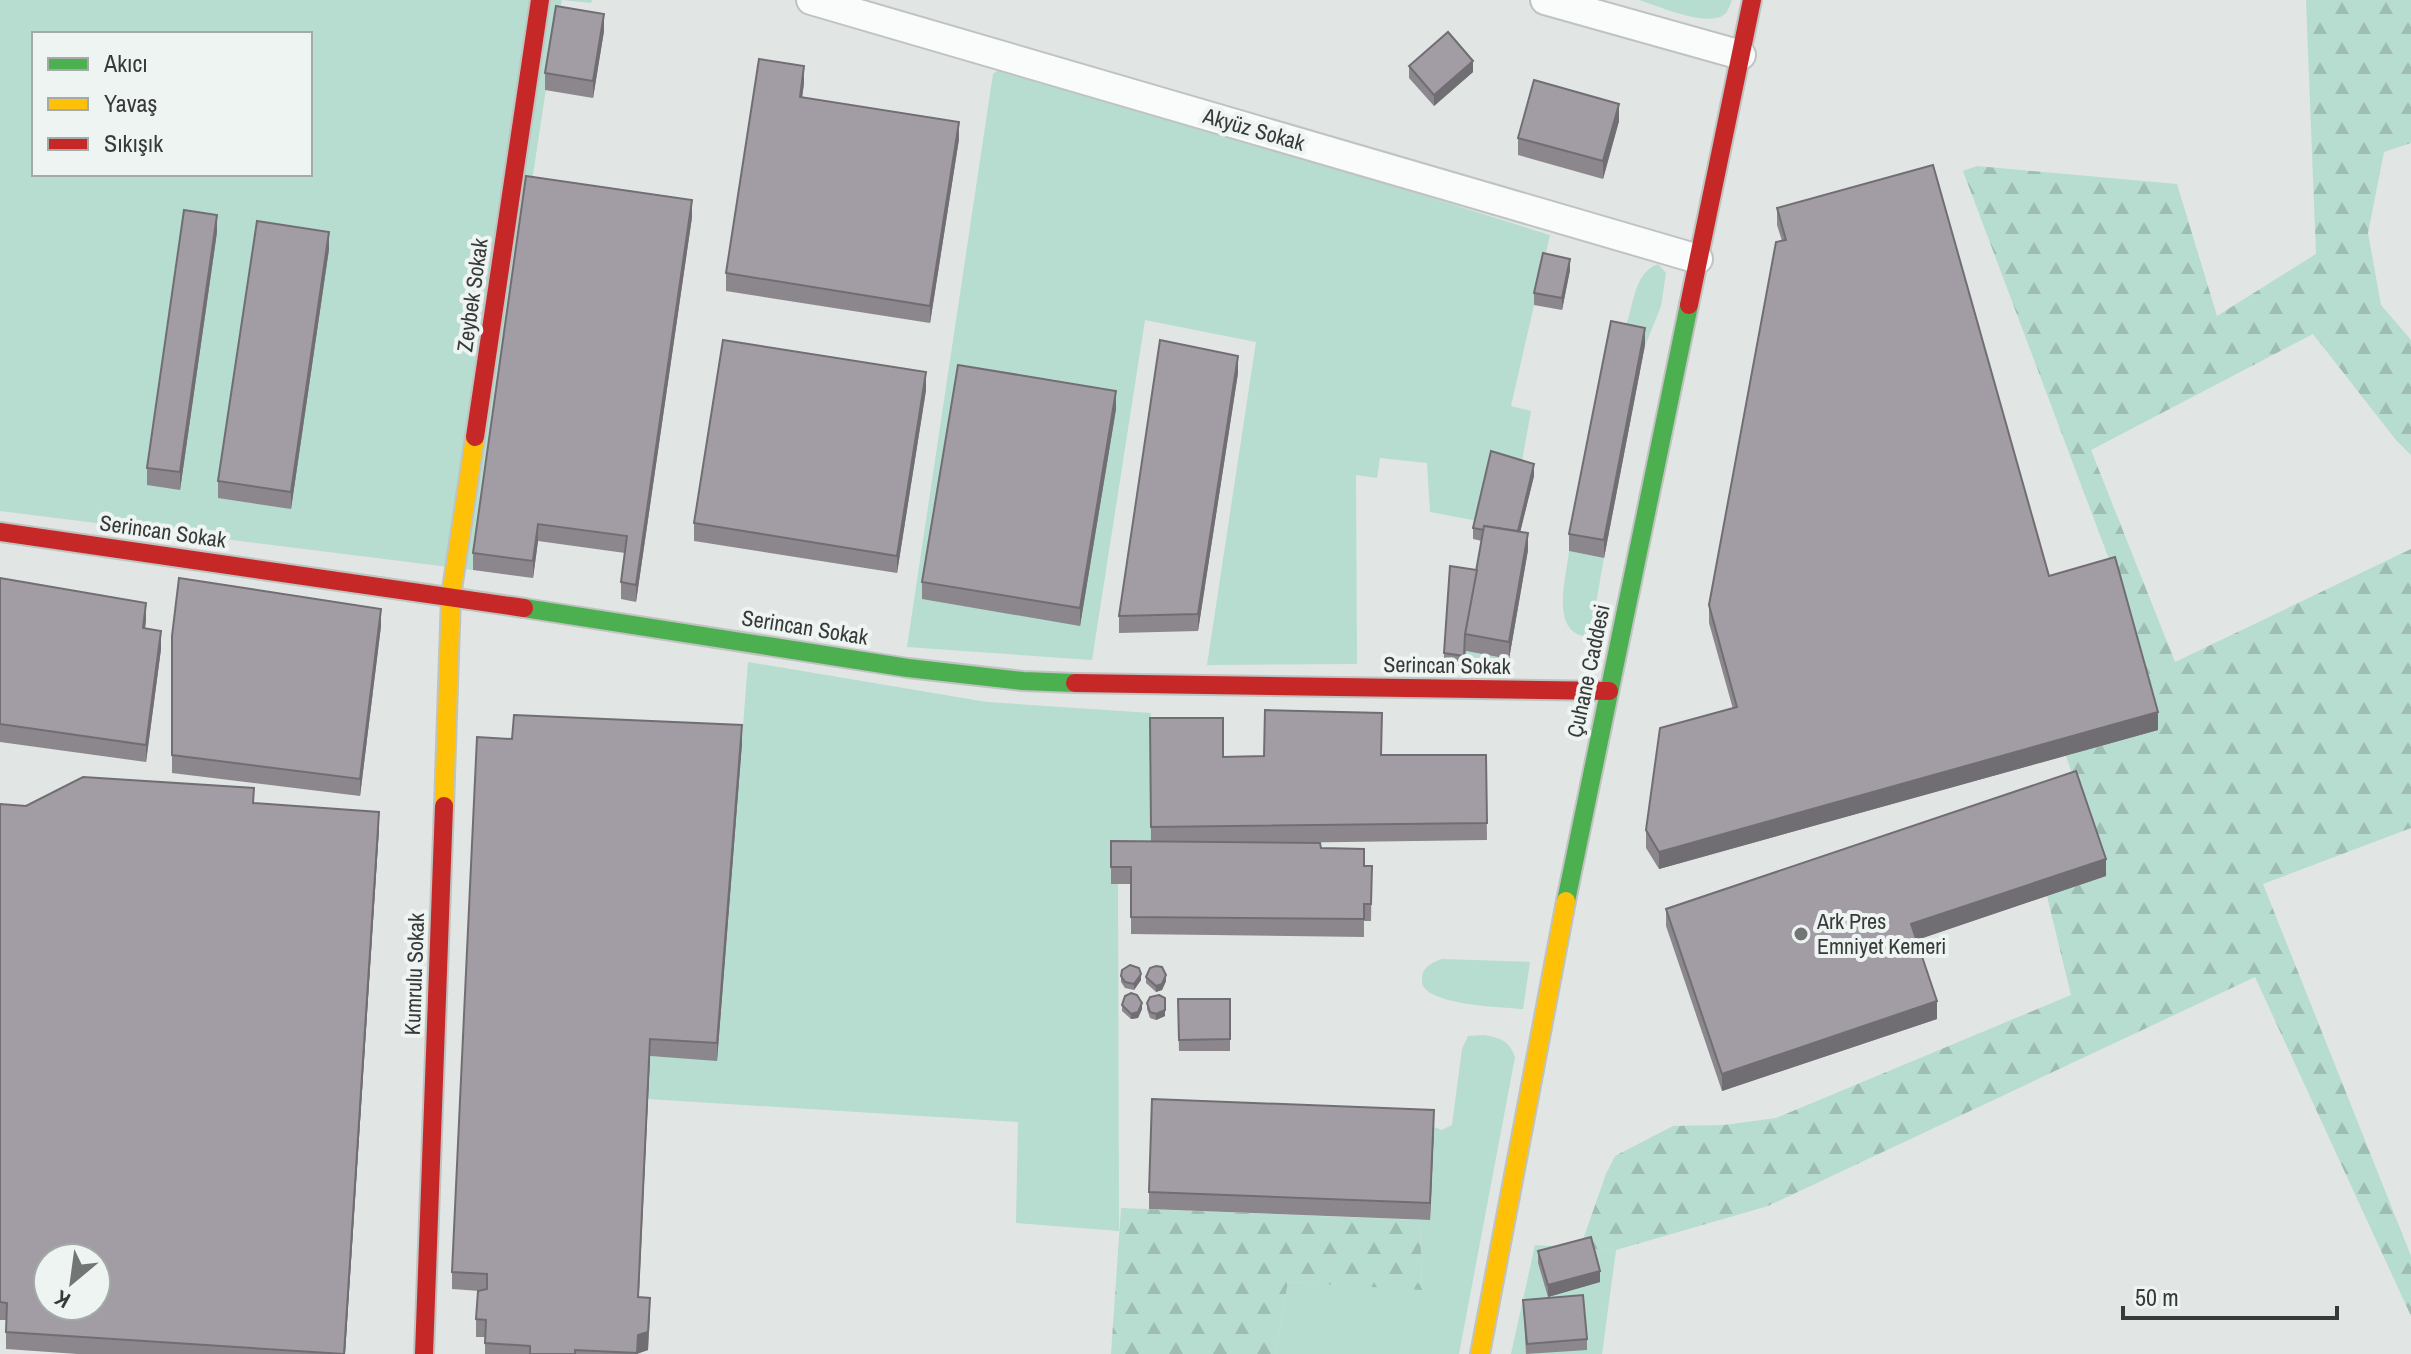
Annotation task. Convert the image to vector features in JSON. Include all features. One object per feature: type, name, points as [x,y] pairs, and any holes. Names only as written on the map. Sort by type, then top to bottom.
[{"type":"street","name":"Zeybek Sokak","points":[[451,596],[540,0]]},
{"type":"street","name":"Akyüz Sokak","points":[[811,0],[1698,259]]},
{"type":"street","points":[[1545,0],[1741,55]]},
{"type":"street","name":"Çuhane Caddesi","points":[[1480,1354],[1609,691],[1752,0]]},
{"type":"street","name":"Serincan Sokak","points":[[0,532],[451,596],[908,668],[1023,681],[1171,686],[1609,691]]},
{"type":"street","name":"Kumrulu Sokak","points":[[424,1354],[451,596]]},
{"type":"green space","points":[[0,0],[562,0],[473,570],[0,511]]},
{"type":"green space","points":[[562,0],[592,0],[591,3]]},
{"type":"green space","points":[[1639,0],[1732,0],[1724,15],[1704,19]]},
{"type":"green space","points":[[2306,0],[2411,0],[2411,143],[2384,152],[2368,233],[2381,305],[2411,340],[2411,455],[2313,334],[2091,450],[2175,662],[2411,549],[2411,828],[2263,884],[2411,1256],[2411,1316],[2255,977],[1768,1206],[1616,1250],[1580,1248],[1615,1156],[1673,1126],[1724,1125],[1776,1118],[2071,995],[2047,896],[2106,875],[2066,756],[2158,729],[2115,575],[1963,171],[1977,166],[2177,184],[2217,316],[2316,254]]},
{"type":"green space","points":[[1001,68],[1022,70],[1550,235],[1511,406],[1531,411],[1520,472],[1478,521],[1430,512],[1427,463],[1380,458],[1377,478],[1356,475],[1357,664],[1207,665],[1256,342],[1145,320],[1092,660],[907,647],[993,74]]},
{"type":"green space","points":[[1658,264],[1666,273],[1661,306],[1645,346],[1625,328],[1639,283],[1650,268]]},
{"type":"green space","points":[[1569,551],[1604,558],[1590,637],[1577,634],[1569,627],[1565,617],[1563,604]]},
{"type":"green space","points":[[1465,651],[1509,659],[1486,672],[1461,671],[1444,665],[1463,668]]},
{"type":"green space","points":[[748,662],[987,702],[1151,713],[1151,844],[1111,884],[1118,884],[1119,1231],[1016,1223],[1018,1122],[648,1099],[650,1056],[717,1060]]},
{"type":"green space","points":[[1442,959],[1530,962],[1523,1009],[1482,1006],[1434,995],[1425,988],[1422,976],[1428,966]]},
{"type":"green space","points":[[1484,1035],[1503,1041],[1515,1057],[1459,1354],[1275,1354],[1288,1282],[1422,1289],[1420,1220],[1430,1220],[1434,1127],[1442,1130],[1452,1125],[1462,1049],[1468,1036]]},
{"type":"green space","points":[[1121,1208],[1420,1220],[1422,1290],[1288,1282],[1275,1354],[1111,1354]]},
{"type":"green space","points":[[1535,1245],[1616,1250],[1602,1354],[1511,1354]]},
{"type":"building","points":[[556,6],[604,14],[593,81],[545,73]]},
{"type":"building","points":[[1448,32],[1473,61],[1434,95],[1409,66]]},
{"type":"building","points":[[759,59],[804,66],[800,97],[959,122],[930,306],[726,273]]},
{"type":"building","points":[[1534,80],[1619,104],[1603,161],[1518,138]]},
{"type":"building","points":[[1933,165],[2049,576],[2115,557],[2158,712],[1659,852],[1646,830],[1660,728],[1737,707],[1709,605],[1776,242],[1786,240],[1777,208]]},
{"type":"building","points":[[526,176],[692,200],[636,585],[621,582],[627,536],[538,524],[533,561],[473,553]]},
{"type":"building","points":[[184,210],[217,215],[180,472],[147,468]]},
{"type":"building","points":[[257,221],[329,232],[291,492],[218,481]]},
{"type":"building","points":[[1543,253],[1570,259],[1562,298],[1534,293]]},
{"type":"building","points":[[1611,321],[1645,328],[1604,540],[1569,534]]},
{"type":"building","points":[[723,340],[926,372],[897,556],[694,523]]},
{"type":"building","points":[[1160,340],[1238,356],[1198,614],[1119,616]]},
{"type":"building","points":[[958,365],[1116,391],[1080,608],[922,582]]},
{"type":"building","points":[[1491,451],[1534,464],[1518,531],[1484,526],[1484,530],[1473,528]]},
{"type":"building","points":[[1484,526],[1528,533],[1509,642],[1465,634]]},
{"type":"building","points":[[1450,566],[1477,570],[1464,656],[1444,653]]},
{"type":"building","points":[[0,578],[146,603],[143,628],[161,631],[146,745],[0,724]]},
{"type":"building","points":[[179,578],[381,609],[360,779],[172,755],[172,636]]},
{"type":"building","points":[[1265,710],[1382,713],[1381,755],[1486,755],[1487,823],[1151,827],[1150,718],[1223,718],[1223,757],[1264,756]]},
{"type":"building","points":[[514,715],[742,725],[717,1043],[650,1039],[638,1297],[650,1298],[648,1332],[638,1335],[637,1353],[575,1350],[575,1354],[530,1354],[530,1346],[485,1343],[486,1320],[476,1319],[478,1291],[487,1289],[487,1274],[452,1272],[477,737],[512,739]]},
{"type":"building","name":"Ark Pres Emniyet Kemeri","points":[[2076,771],[2106,859],[1911,924],[1937,1001],[1722,1074],[1666,909]]},
{"type":"building","points":[[83,777],[254,788],[253,803],[379,812],[344,1354],[6,1332],[7,1303],[0,1302],[0,804],[26,806]]},
{"type":"building","points":[[1111,841],[1320,843],[1321,848],[1364,849],[1364,866],[1372,866],[1371,904],[1364,904],[1364,919],[1131,917],[1131,867],[1111,867]]},
{"type":"building","points":[[1130,965],[1139,968],[1141,974],[1134,984],[1125,982],[1121,976],[1122,970]]},
{"type":"building","points":[[1162,967],[1166,975],[1162,984],[1156,986],[1146,977],[1150,968]]},
{"type":"building","points":[[1131,993],[1137,995],[1142,1003],[1138,1012],[1131,1014],[1122,1005],[1125,996]]},
{"type":"building","points":[[1159,995],[1165,998],[1165,1010],[1156,1014],[1150,1012],[1147,1003],[1150,997]]},
{"type":"building","points":[[1178,999],[1230,999],[1230,1039],[1179,1040]]},
{"type":"building","points":[[1152,1099],[1434,1110],[1430,1203],[1149,1192]]},
{"type":"building","points":[[1591,1237],[1600,1271],[1548,1285],[1538,1251]]},
{"type":"building","points":[[1583,1295],[1587,1339],[1527,1344],[1523,1300]]},
{"type":"traffic: fast","points":[[1566,901],[1689,305]]},
{"type":"traffic: fast","points":[[524,608],[908,668],[1023,681],[1075,683]]},
{"type":"traffic: slow","points":[[444,806],[451,596],[475,437]]},
{"type":"traffic: slow","points":[[1480,1354],[1566,901]]},
{"type":"traffic: jam","points":[[475,437],[540,0]]},
{"type":"traffic: jam","points":[[1689,305],[1752,0]]},
{"type":"traffic: jam","points":[[0,532],[524,608]]},
{"type":"traffic: jam","points":[[1075,683],[1609,691]]},
{"type":"traffic: jam","points":[[424,1354],[444,806]]},
{"type":"place","name":"Ark Pres Emniyet Kemeri","points":[[1801,934]]}]
